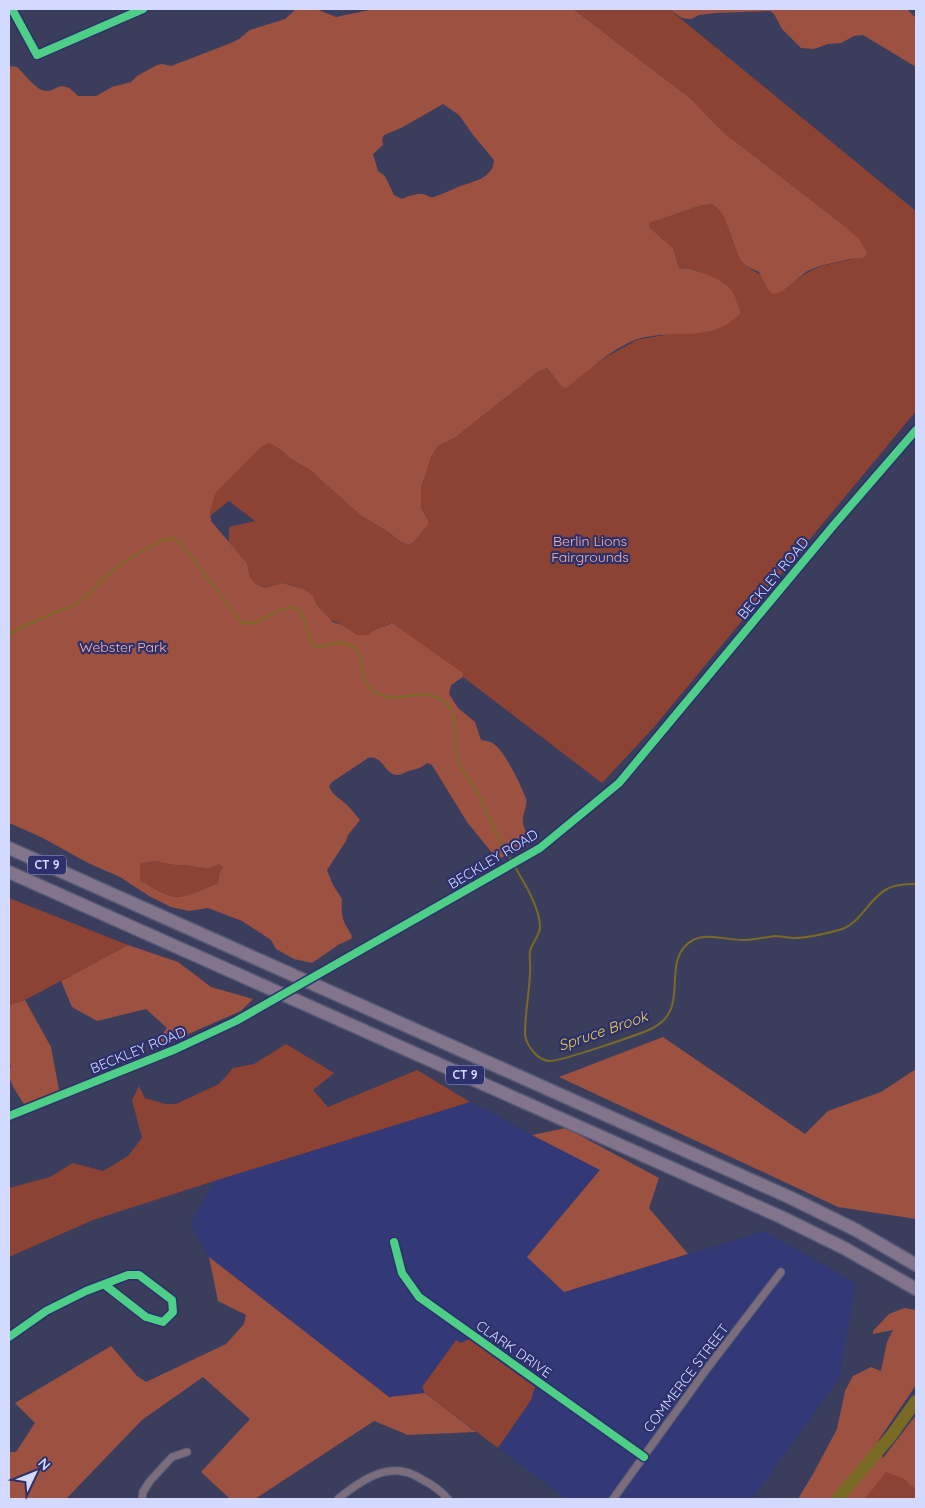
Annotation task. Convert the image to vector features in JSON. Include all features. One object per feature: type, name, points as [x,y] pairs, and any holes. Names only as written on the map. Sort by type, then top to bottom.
[{"type":"highway","name":"CT 9","points":[[9,848],[790,1197],[856,1230],[916,1265]]},
{"type":"highway","name":"CT 9","points":[[12,875],[788,1220],[844,1248],[916,1289]]},
{"type":"street","points":[[12,9],[36,54],[143,9]]},
{"type":"street","name":"BECKLEY ROAD","points":[[9,1116],[185,1045],[236,1021],[540,848],[618,783],[916,430]]},
{"type":"street","name":"CLARK DRIVE","points":[[394,1242],[402,1273],[419,1297],[644,1456]]},
{"type":"street","name":"COMMERCE STREET","points":[[613,1499],[701,1377],[781,1272]]},
{"type":"street","points":[[9,1337],[46,1311],[86,1292],[128,1275],[139,1275],[172,1300],[173,1312],[163,1322],[146,1317],[105,1285]]},
{"type":"street","points":[[142,1499],[143,1492],[147,1486],[172,1457],[187,1452]]},
{"type":"street","points":[[338,1499],[379,1473],[394,1470],[407,1472],[428,1483],[443,1493],[448,1499]]},
{"type":"shaded area","points":[[470,1102],[600,1170],[527,1257],[564,1292],[764,1231],[856,1283],[839,1379],[752,1499],[566,1499],[425,1393],[389,1397],[209,1257],[190,1224],[214,1181]]},
{"type":"green space","name":"Webster Park","points":[[296,9],[316,9],[336,17],[374,9],[573,9],[690,98],[723,132],[842,224],[860,240],[867,253],[863,258],[826,264],[812,269],[784,290],[773,294],[767,288],[759,272],[746,266],[740,260],[724,217],[712,204],[699,206],[650,223],[649,227],[673,248],[679,268],[692,269],[725,283],[730,288],[736,299],[740,314],[724,326],[712,331],[660,335],[635,340],[608,355],[566,388],[562,387],[547,368],[539,371],[456,437],[438,446],[432,455],[421,488],[421,508],[428,520],[428,525],[413,543],[409,545],[401,542],[360,515],[310,470],[269,443],[261,447],[215,494],[210,512],[211,521],[247,563],[250,577],[256,584],[265,588],[283,583],[305,590],[313,596],[317,605],[333,622],[358,635],[368,635],[392,623],[463,673],[463,677],[451,685],[449,694],[458,708],[475,722],[481,740],[493,744],[504,755],[526,799],[523,822],[529,840],[497,859],[467,822],[432,765],[427,763],[419,768],[398,775],[390,772],[377,759],[368,758],[332,782],[329,786],[333,793],[360,820],[348,835],[327,870],[333,885],[342,899],[343,918],[352,936],[351,939],[338,945],[312,963],[294,959],[276,949],[271,940],[242,921],[208,908],[189,911],[171,907],[149,896],[120,877],[9,823],[9,66],[17,67],[35,85],[43,90],[49,91],[64,86],[78,96],[96,96],[112,87],[131,82],[137,76],[157,65],[171,66],[231,43],[250,30],[285,19]],"holes":[[[443,104],[459,115],[494,160],[493,167],[490,172],[480,179],[434,197],[420,194],[402,199],[394,195],[385,176],[378,171],[373,154],[383,145],[382,139],[384,135],[401,128]],[[155,861],[204,868],[219,864],[223,867],[218,883],[203,890],[176,897],[163,893],[140,880],[140,864]]]},
{"type":"green space","name":"Berlin Lions Fairgrounds","points":[[573,9],[669,9],[916,211],[916,411],[654,727],[602,783],[463,677],[463,675],[390,623],[368,635],[358,635],[330,619],[317,605],[313,596],[288,584],[283,583],[265,588],[256,584],[250,577],[247,563],[229,542],[229,527],[255,521],[229,501],[200,524],[342,772],[9,337],[217,492],[261,446],[269,443],[310,470],[360,515],[401,542],[409,545],[413,543],[428,525],[428,520],[421,508],[421,488],[432,455],[438,446],[456,437],[539,371],[547,368],[562,387],[608,356],[637,340],[664,335],[708,332],[740,311],[735,297],[726,284],[693,269],[679,268],[673,248],[649,227],[650,223],[699,206],[712,204],[724,217],[740,260],[762,276],[767,288],[786,289],[814,269],[861,258],[849,231],[842,224],[723,132],[690,98]]},
{"type":"green space","points":[[669,9],[907,9],[916,18],[916,67],[863,35],[854,36],[841,43],[828,44],[814,49],[801,48],[782,29],[774,14],[770,11],[715,13],[699,15],[691,19],[682,18]]},
{"type":"green space","points":[[155,861],[204,868],[219,864],[223,867],[218,883],[192,894],[176,897],[163,893],[140,880],[140,864]]},
{"type":"green space","points":[[9,898],[128,945],[25,1000],[9,1005]]},
{"type":"green space","points":[[128,945],[178,962],[211,987],[253,999],[241,1011],[161,1046],[155,1044],[167,1028],[146,1009],[97,1021],[72,1007],[61,981]]},
{"type":"green space","points":[[25,1000],[51,1047],[59,1090],[24,1104],[9,1075],[11,1066],[9,1064],[9,1005]]},
{"type":"green space","points":[[663,1037],[805,1134],[828,1111],[881,1092],[916,1069],[916,1219],[838,1207],[559,1077]]},
{"type":"green space","points":[[286,1044],[334,1073],[313,1090],[328,1107],[417,1070],[470,1102],[93,1220],[9,1257],[9,1188],[50,1177],[73,1163],[103,1171],[128,1156],[142,1138],[132,1100],[139,1086],[145,1098],[165,1104],[176,1104],[219,1084],[233,1068],[254,1064]]},
{"type":"green space","points":[[566,1128],[659,1178],[649,1208],[688,1254],[564,1292],[527,1257],[600,1170],[532,1135]]},
{"type":"green space","points":[[209,1257],[389,1397],[425,1393],[476,1432],[408,1435],[374,1421],[255,1499],[230,1499],[201,1472],[250,1419],[203,1377],[142,1420],[66,1499],[9,1499],[9,1452],[16,1452],[35,1423],[15,1403],[111,1346],[137,1376],[146,1382],[226,1344],[244,1324],[246,1315],[218,1301]]},
{"type":"green space","points":[[904,1308],[916,1310],[916,1385],[878,1441],[883,1458],[916,1415],[916,1490],[904,1479],[886,1472],[865,1499],[798,1499],[837,1429],[845,1391],[853,1376],[871,1367],[881,1371],[887,1342],[893,1330],[873,1334],[873,1331],[889,1314]]},
{"type":"green space","points":[[469,1339],[535,1387],[531,1400],[498,1448],[425,1393],[422,1387],[456,1340],[461,1343]]},
{"type":"green space","points":[[885,1471],[904,1479],[916,1490],[916,1499],[865,1499]]},
{"type":"waterway","name":"Spruce Brook","points":[[9,634],[76,604],[127,560],[161,541],[173,538],[181,543],[241,622],[255,623],[282,610],[296,608],[303,616],[315,646],[341,643],[352,646],[357,650],[364,677],[372,690],[388,697],[431,695],[446,703],[454,717],[457,756],[460,764],[478,793],[500,841],[536,907],[540,930],[530,951],[525,1034],[527,1043],[536,1055],[545,1060],[556,1060],[600,1047],[653,1028],[661,1023],[672,1007],[676,965],[679,956],[684,947],[693,940],[705,937],[739,940],[775,936],[799,938],[828,933],[853,923],[880,893],[890,887],[916,884]]},
{"type":"waterway","points":[[837,1499],[891,1436],[916,1401]]},
{"type":"cycle path","points":[[12,9],[37,55],[143,9]]},
{"type":"cycle path","points":[[9,1116],[176,1049],[236,1021],[540,848],[619,783],[833,526],[916,430]]},
{"type":"cycle path","points":[[394,1242],[402,1273],[419,1297],[644,1457]]},
{"type":"cycle path","points":[[9,1337],[46,1311],[86,1291],[128,1275],[139,1275],[172,1300],[173,1312],[163,1322],[146,1317],[105,1285]]}]
